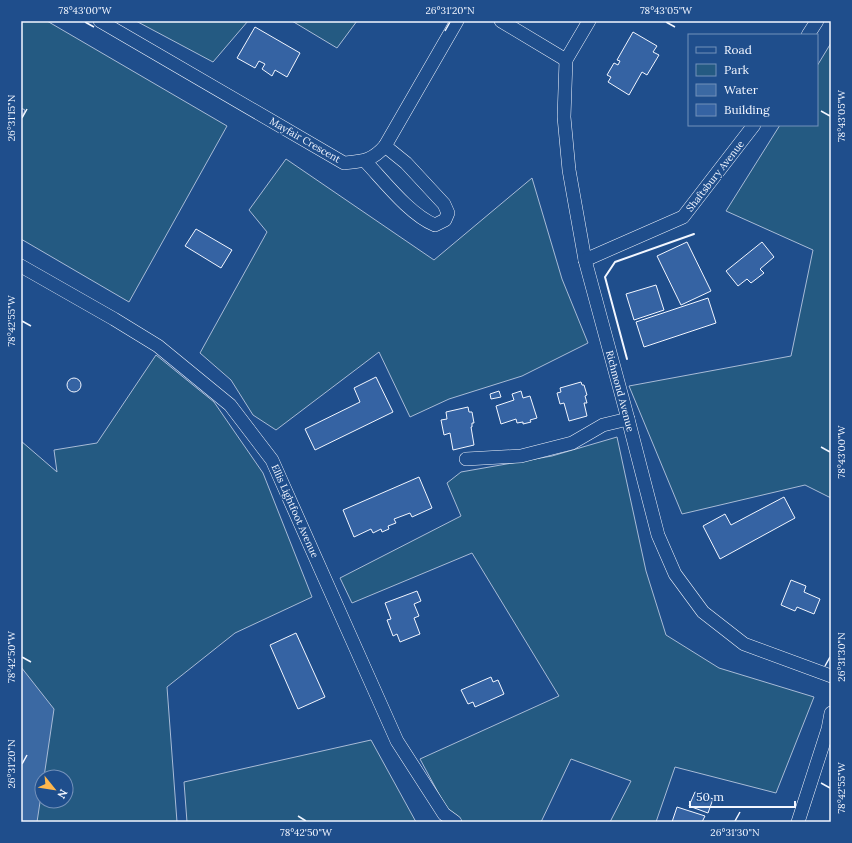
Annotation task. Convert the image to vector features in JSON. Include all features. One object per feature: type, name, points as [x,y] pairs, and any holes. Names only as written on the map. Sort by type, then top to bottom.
[{"type":"street","name":"Mayfair Crescent","points":[[100,21],[344,163],[365,161],[379,154],[458,21]]},
{"type":"street","points":[[501,21],[566,60]]},
{"type":"street","name":"Richmond Avenue","points":[[589,21],[566,60],[564,117],[569,170],[585,260],[658,535],[675,574],[703,612],[744,644],[831,676]]},
{"type":"street","points":[[809,34],[817,21]]},
{"type":"street","name":"Shaftsbury Avenue","points":[[585,260],[683,217],[753,126]]},
{"type":"street","points":[[365,161],[396,194],[425,221],[436,225],[445,220],[448,213],[444,204],[406,163],[385,146]]},
{"type":"street","name":"Ellis Lightfoot Avenue","points":[[21,266],[158,346],[230,405],[272,460],[397,741],[445,819]]},
{"type":"street","points":[[466,459],[521,456],[572,443],[603,425],[628,419]]},
{"type":"street","points":[[798,822],[828,729],[831,713]]},
{"type":"green space","points":[[21,21],[47,21],[227,126],[129,302],[21,239],[21,120],[25,110],[21,108]]},
{"type":"green space","points":[[136,21],[248,21],[213,62]]},
{"type":"green space","points":[[292,21],[357,21],[337,48]]},
{"type":"green space","points":[[831,43],[831,498],[805,485],[682,514],[629,386],[791,356],[813,250],[726,211],[779,126],[818,126],[818,64]]},
{"type":"green space","points":[[286,159],[434,260],[532,178],[562,279],[588,343],[522,376],[449,399],[410,417],[379,352],[276,430],[253,415],[231,380],[200,353],[267,232],[249,210]]},
{"type":"green space","points":[[156,355],[214,402],[263,473],[312,597],[235,633],[167,687],[177,822],[21,822],[21,441],[57,472],[54,450],[97,443]]},
{"type":"green space","points":[[617,437],[646,571],[666,635],[719,668],[814,697],[776,793],[675,767],[656,822],[610,822],[631,781],[571,759],[541,822],[454,822],[420,759],[559,696],[472,553],[352,603],[340,578],[461,516],[447,483],[461,472],[552,456]]},
{"type":"green space","points":[[371,740],[416,822],[187,822],[184,782]]},
{"type":"water","points":[[21,667],[54,709],[45,769],[34,769],[34,809],[39,809],[37,822],[21,822]]},
{"type":"building","points":[[255,27],[300,53],[287,77],[275,70],[272,76],[262,69],[265,64],[259,61],[255,68],[237,58]]},
{"type":"building","points":[[633,32],[657,46],[653,52],[659,55],[647,75],[642,72],[629,95],[608,82],[611,77],[607,75],[614,63],[618,65],[620,61],[617,60]]},
{"type":"building","points":[[196,229],[232,250],[221,268],[185,246]]},
{"type":"building","points":[[687,242],[711,291],[681,305],[657,256]]},
{"type":"building","points":[[762,242],[774,257],[760,269],[764,273],[751,283],[747,279],[738,286],[726,271]]},
{"type":"building","points":[[656,285],[664,310],[634,320],[626,294]]},
{"type":"building","points":[[708,298],[716,323],[644,347],[636,322]]},
{"type":"building","points":[[376,377],[393,412],[315,450],[305,429],[360,402],[354,388]]},
{"type":"building","points":[[71,378],[77,378],[81,382],[81,388],[77,392],[71,392],[67,388],[67,382]]},
{"type":"building","points":[[581,382],[582,385],[584,385],[587,395],[585,396],[587,403],[584,403],[587,416],[569,421],[564,403],[560,404],[557,393],[561,392],[560,388]]},
{"type":"building","points":[[499,391],[501,397],[491,399],[490,394]]},
{"type":"building","points":[[521,391],[523,398],[530,396],[537,418],[530,420],[531,422],[523,424],[523,422],[517,423],[516,419],[501,424],[496,406],[514,400],[512,394]]},
{"type":"building","points":[[468,407],[469,412],[472,412],[474,423],[472,423],[471,427],[474,445],[453,450],[450,433],[444,435],[441,420],[447,419],[446,412]]},
{"type":"building","points":[[419,477],[432,508],[412,517],[410,513],[394,519],[396,523],[388,526],[389,529],[382,532],[381,529],[373,533],[371,529],[354,537],[343,510]]},
{"type":"building","points":[[784,497],[795,518],[720,559],[703,526],[725,514],[731,525]]},
{"type":"building","points":[[791,580],[806,586],[804,592],[820,599],[814,614],[797,607],[795,611],[781,605]]},
{"type":"building","points":[[417,591],[421,601],[414,604],[419,616],[414,618],[420,634],[400,642],[397,634],[393,636],[387,620],[391,619],[385,603]]},
{"type":"building","points":[[296,633],[325,697],[298,709],[270,645]]},
{"type":"building","points":[[491,677],[493,682],[498,680],[504,694],[475,707],[473,702],[468,704],[461,690]]},
{"type":"building","points":[[695,792],[713,799],[708,813],[689,806]]},
{"type":"building","points":[[677,807],[705,816],[702,822],[672,822]]},
{"type":"wall","points":[[627,359],[605,277],[615,262],[694,234]]}]
